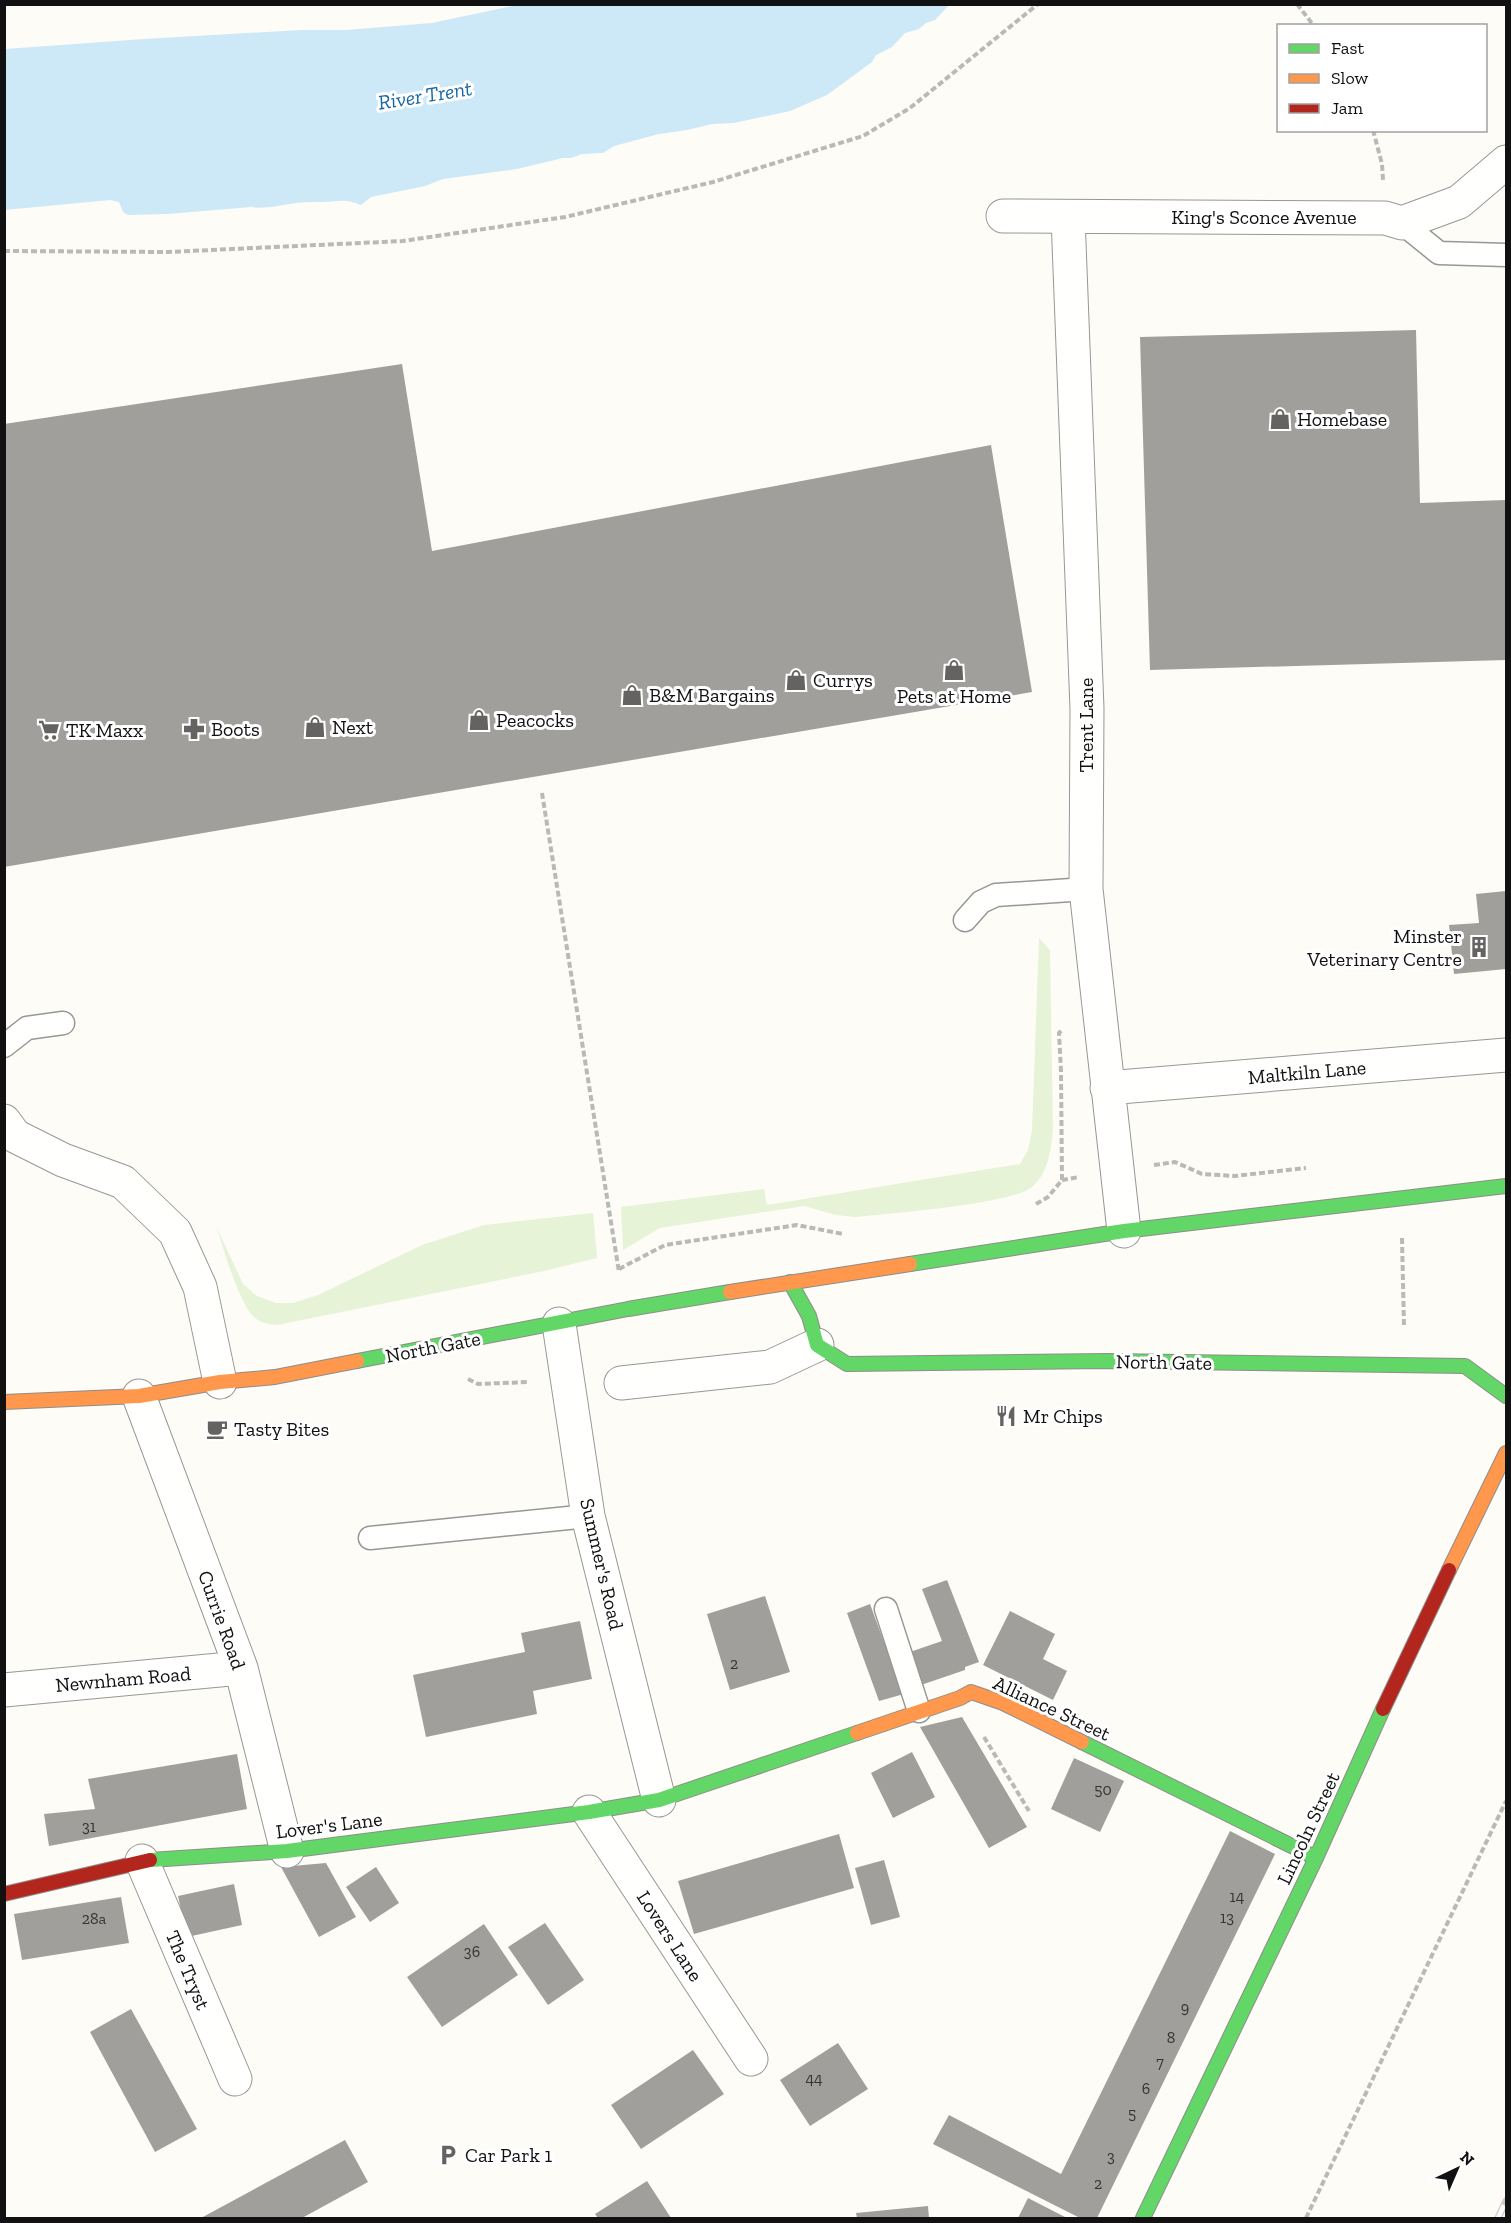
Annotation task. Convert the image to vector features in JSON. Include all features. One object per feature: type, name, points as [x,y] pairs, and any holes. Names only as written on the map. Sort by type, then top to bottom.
[{"type":"street","name":"King's Sconce Avenue","points":[[1003,216],[1393,220],[1459,202],[1506,162]]},
{"type":"street","name":"Trent Lane","points":[[1068,217],[1087,709],[1086,889],[1124,1231]]},
{"type":"street","name":"Maltkiln Lane","points":[[1107,1089],[1506,1055]]},
{"type":"street","points":[[4,1121],[15,1136],[63,1160],[123,1182],[175,1232],[200,1287],[220,1382]]},
{"type":"street","name":"North Gate","points":[[4,1402],[139,1396],[220,1382],[275,1377],[628,1309],[790,1282],[1124,1231],[1506,1186]]},
{"type":"street","points":[[621,1383],[770,1367],[818,1345],[809,1316],[790,1282]]},
{"type":"street","name":"Summer's Road","points":[[559,1324],[588,1516],[659,1800]]},
{"type":"street","name":"North Gate","points":[[818,1345],[847,1364],[1107,1361],[1465,1366],[1506,1396]]},
{"type":"street","name":"Currie Road","points":[[139,1396],[241,1668],[287,1851]]},
{"type":"street","name":"Lincoln Street","points":[[1143,2218],[1316,1858],[1422,1624],[1506,1453]]},
{"type":"street","name":"Newnham Road","points":[[4,1690],[241,1668]]},
{"type":"street","name":"Alliance Street","points":[[659,1800],[960,1698],[971,1692],[1003,1703],[1316,1858]]},
{"type":"street","name":"Lover's Lane","points":[[4,1894],[142,1861],[287,1851],[589,1812],[659,1800]]},
{"type":"street","name":"Lovers Lane","points":[[589,1812],[747,2039]]},
{"type":"street","name":"The Tryst","points":[[142,1861],[235,2079]]},
{"type":"lane","points":[[1393,220],[1439,253],[1506,255]]},
{"type":"lane","points":[[965,920],[981,902],[996,895],[1086,889]]},
{"type":"lane","points":[[4,1046],[27,1028],[63,1023]]},
{"type":"lane","points":[[370,1538],[588,1516]]},
{"type":"lane","points":[[885,1608],[919,1711]]},
{"type":"path","points":[[4,251],[168,252],[403,241],[565,217],[712,182],[863,136],[910,108],[1038,4]]},
{"type":"path","points":[[1297,4],[1312,24]]},
{"type":"path","points":[[1374,132],[1393,220]]},
{"type":"path","points":[[542,793],[619,1270]]},
{"type":"path","points":[[1059,1033],[1062,1180]]},
{"type":"path","points":[[1175,1162],[1202,1174],[1235,1176],[1313,1167]]},
{"type":"path","points":[[1401,1234],[1405,1365]]},
{"type":"path","points":[[478,1384],[568,1380]]},
{"type":"path","points":[[960,1698],[1029,1811]]},
{"type":"path","points":[[1306,2218],[1506,1801]]},
{"type":"green space","points":[[1039,938],[1050,950],[1053,1128],[1046,1167],[1032,1187],[1001,1198],[920,1211],[855,1217],[836,1215],[804,1206],[660,1228],[623,1250],[621,1207],[764,1189],[767,1205],[1020,1164],[1028,1150],[1032,1130]]},
{"type":"green space","points":[[593,1213],[597,1258],[544,1271],[277,1325],[260,1321],[249,1312],[233,1276],[217,1228],[243,1284],[257,1296],[276,1303],[293,1303],[318,1295],[422,1245],[484,1225]]},
{"type":"water","name":"River Trent","points":[[517,5],[949,5],[935,20],[919,29],[905,33],[892,47],[876,55],[872,62],[827,95],[790,111],[734,123],[712,124],[659,134],[614,146],[603,153],[582,154],[517,169],[443,179],[425,186],[371,197],[361,205],[345,201],[306,202],[265,207],[128,215],[123,212],[119,202],[110,200],[5,210],[5,49],[432,23]]},
{"type":"building","name":"Homebase","points":[[1416,330],[1420,503],[1505,500],[1506,660],[1150,670],[1140,337]]},
{"type":"building","points":[[402,364],[432,551],[991,445],[1032,692],[4,867],[4,424]]},
{"type":"building","name":"Minster Veterinary Centre","points":[[1506,891],[1506,969],[1454,974],[1449,925],[1479,923],[1476,894]]},
{"type":"building","points":[[947,1580],[979,1662],[965,1667],[965,1670],[921,1685],[922,1689],[879,1701],[847,1613],[870,1604],[896,1675],[907,1653],[942,1641],[922,1589]]},
{"type":"building","points":[[765,1596],[790,1672],[730,1690],[707,1614]]},
{"type":"building","points":[[1010,1611],[1055,1634],[1043,1659],[1067,1671],[1053,1700],[983,1665]]},
{"type":"building","points":[[580,1621],[592,1679],[533,1691],[537,1714],[426,1737],[413,1675],[525,1652],[521,1633]]},
{"type":"building","points":[[962,1717],[1027,1827],[989,1848],[920,1727]]},
{"type":"building","points":[[912,1752],[935,1797],[893,1818],[871,1773]]},
{"type":"building","points":[[237,1754],[247,1809],[49,1846],[44,1814],[95,1809],[88,1779]]},
{"type":"building","points":[[1074,1758],[1124,1781],[1100,1832],[1051,1809]]},
{"type":"building","points":[[1230,1831],[1275,1854],[1097,2218],[1080,2218],[933,2144],[949,2115],[1061,2174]]},
{"type":"building","points":[[839,1834],[854,1888],[694,1934],[678,1881]]},
{"type":"building","points":[[884,1860],[900,1917],[871,1925],[855,1868]]},
{"type":"building","points":[[326,1863],[356,1917],[319,1937],[281,1867]]},
{"type":"building","points":[[376,1867],[399,1903],[370,1922],[346,1887]]},
{"type":"building","points":[[234,1884],[242,1925],[187,1937],[178,1896]]},
{"type":"building","points":[[121,1897],[129,1943],[22,1960],[14,1914]]},
{"type":"building","points":[[545,1923],[584,1980],[548,2005],[508,1947]]},
{"type":"building","points":[[484,1924],[518,1975],[442,2027],[407,1977]]},
{"type":"building","points":[[131,2009],[197,2129],[155,2152],[90,2032]]},
{"type":"building","points":[[838,2043],[868,2089],[810,2126],[780,2080]]},
{"type":"building","points":[[693,2050],[724,2094],[641,2149],[611,2105]]},
{"type":"building","points":[[345,2140],[368,2182],[302,2218],[201,2218]]},
{"type":"building","points":[[647,2181],[671,2218],[598,2218],[595,2214]]},
{"type":"building","points":[[1028,2198],[1067,2218],[1018,2218]]},
{"type":"building","points":[[928,2206],[929,2218],[857,2218],[856,2213]]},
{"type":"railway","points":[[1498,2218],[1506,2201]]},
{"type":"traffic: fast","points":[[910,1264],[1124,1231],[1506,1186]]},
{"type":"traffic: fast","points":[[790,1282],[809,1316],[817,1345],[847,1364],[1107,1361],[1465,1366],[1506,1396]]},
{"type":"traffic: fast","points":[[357,1361],[628,1309],[730,1292]]},
{"type":"traffic: fast","points":[[1143,2218],[1316,1858],[1383,1709]]},
{"type":"traffic: fast","points":[[150,1860],[287,1851],[589,1812],[659,1800],[857,1733]]},
{"type":"traffic: fast","points":[[1082,1742],[1316,1858]]},
{"type":"traffic: slow","points":[[730,1292],[910,1264]]},
{"type":"traffic: slow","points":[[4,1402],[139,1396],[220,1382],[275,1377],[357,1361]]},
{"type":"traffic: slow","points":[[1449,1570],[1506,1453]]},
{"type":"traffic: slow","points":[[857,1733],[960,1698],[971,1692],[1003,1703],[1082,1742]]},
{"type":"traffic: jam","points":[[1383,1709],[1449,1570]]},
{"type":"traffic: jam","points":[[4,1894],[150,1860]]},
{"type":"place","name":"Homebase","points":[[1280,419]]},
{"type":"place","name":"Pets at Home","points":[[954,670]]},
{"type":"place","name":"Currys","points":[[796,680]]},
{"type":"place","name":"B&M Bargains","points":[[632,695]]},
{"type":"place","name":"Peacocks","points":[[479,720]]},
{"type":"place","name":"Next","points":[[315,727]]},
{"type":"place","name":"Boots","points":[[194,729]]},
{"type":"place","name":"TK Maxx","points":[[49,730]]},
{"type":"place","name":"Minster Veterinary Centre","points":[[1479,947]]},
{"type":"place","name":"Mr Chips","points":[[1006,1416]]},
{"type":"place","name":"Tasty Bites","points":[[217,1429]]},
{"type":"place","name":"Car Park 1","points":[[448,2155]]}]
